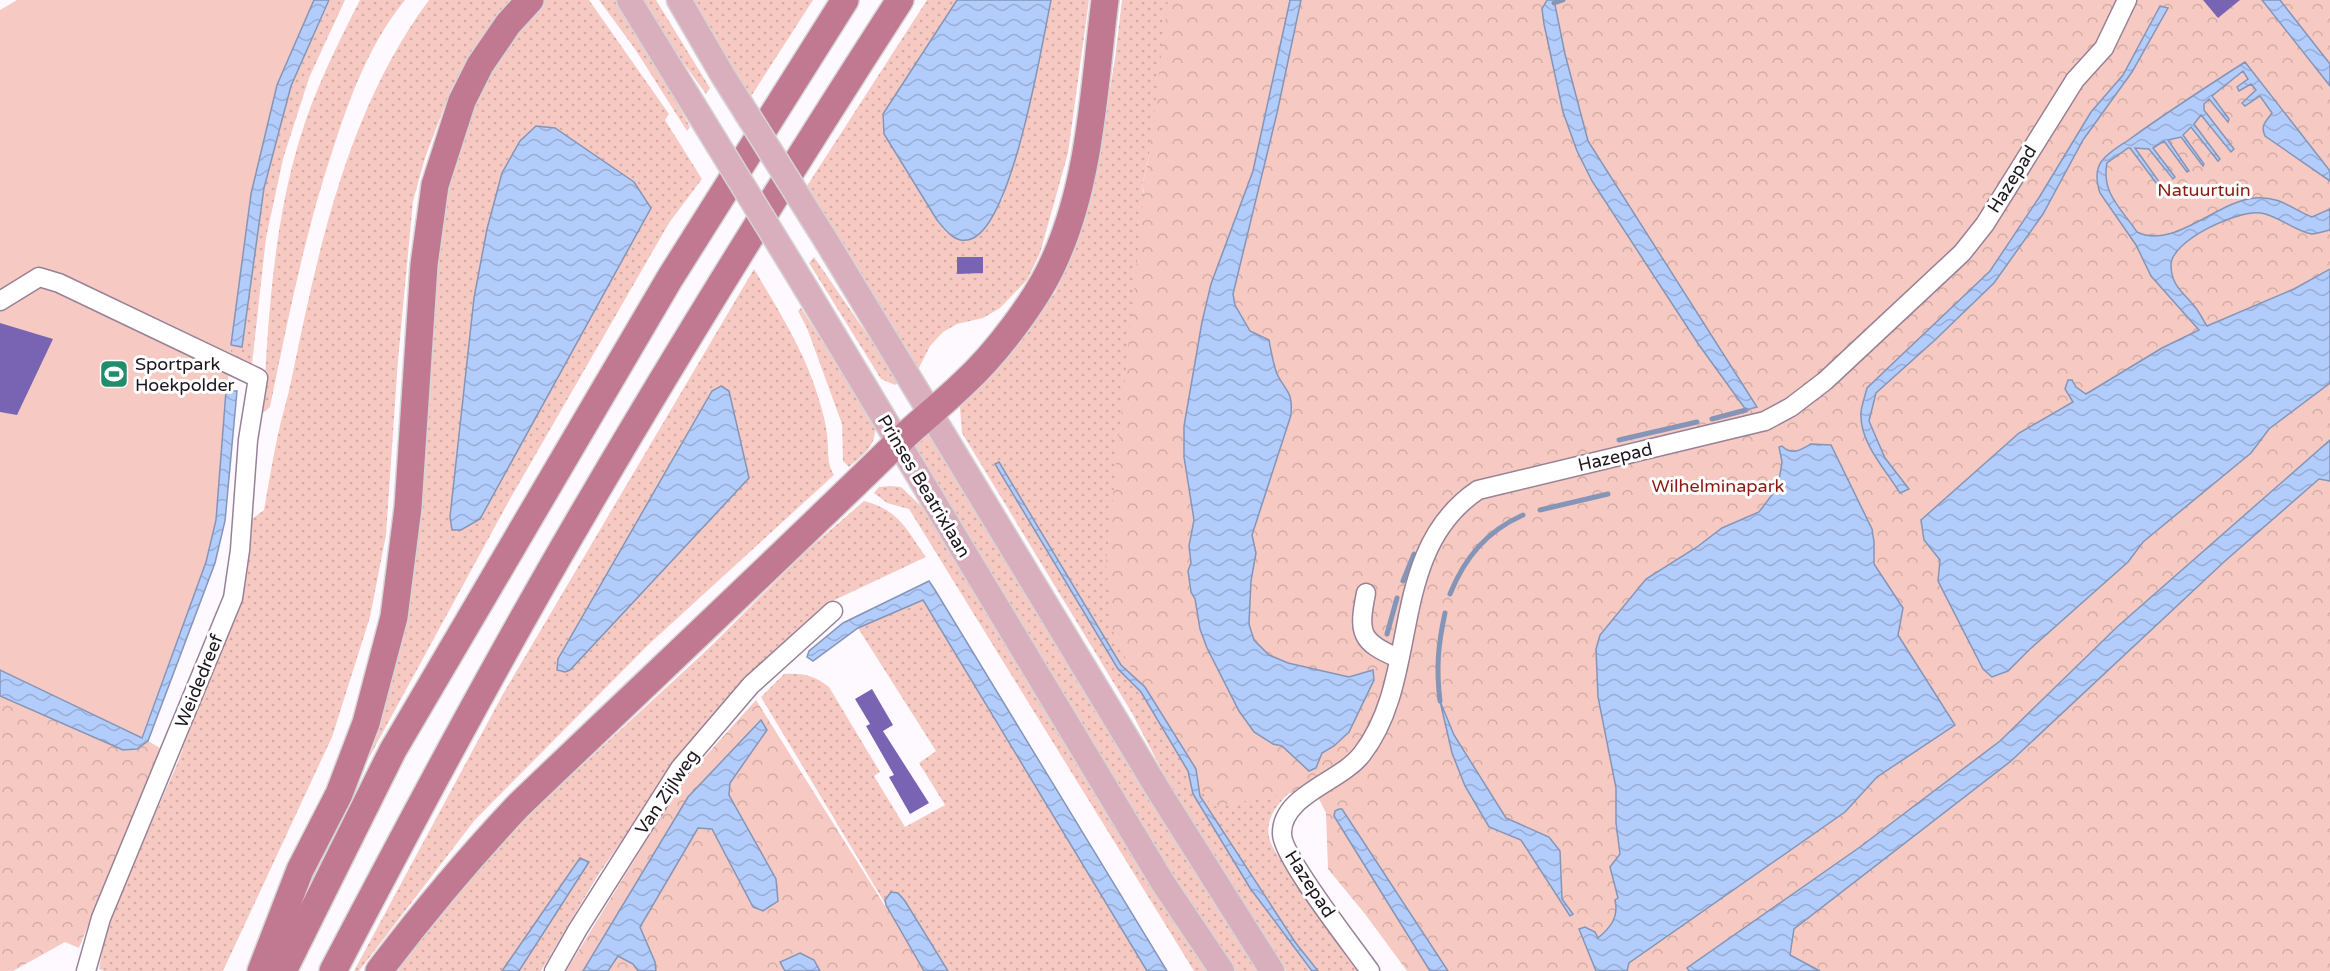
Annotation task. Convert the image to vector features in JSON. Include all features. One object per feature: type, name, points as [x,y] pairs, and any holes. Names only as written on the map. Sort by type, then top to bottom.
[{"type":"highway","points":[[261,971],[300,870],[339,794],[366,723],[394,617],[408,507],[424,265],[438,175],[462,101],[480,66],[508,24],[530,0]]},
{"type":"highway","points":[[283,971],[399,740],[670,278],[845,0]]},
{"type":"highway","points":[[333,971],[441,766],[593,497],[706,308],[900,0]]},
{"type":"highway","points":[[379,971],[424,911],[518,806],[897,442],[966,382],[1003,339],[1038,290],[1055,260],[1070,222],[1079,189],[1092,110],[1105,0]]},
{"type":"main road","name":"Prinses Beatrixlaan","points":[[628,0],[802,282],[1163,883],[1222,971]]},
{"type":"main road","points":[[679,0],[1160,793],[1272,971]]},
{"type":"street","name":"Hazepad","points":[[1370,971],[1308,885],[1284,842],[1282,834],[1286,817],[1296,802],[1338,775],[1360,757],[1376,735],[1390,700],[1412,592],[1424,559],[1442,526],[1467,497],[1478,490],[1765,422],[1791,407],[1825,381],[1962,253],[1984,224],[2075,80],[2104,48],[2127,0]]},
{"type":"street","name":"Weidedreef","points":[[0,301],[39,277],[59,283],[258,378],[248,440],[240,550],[233,598],[101,918],[86,971]]},
{"type":"street","points":[[1366,593],[1361,618],[1365,638],[1379,650],[1398,658]]},
{"type":"street","name":"Van Zijlweg","points":[[554,971],[680,768],[751,685],[833,611]]},
{"type":"green space","name":"Sportpark Hoekpolder","points":[[17,0],[314,0],[277,85],[251,194],[231,345],[216,520],[206,562],[141,738],[0,670],[0,10]]},
{"type":"green space","points":[[330,0],[345,0],[309,78],[283,159],[266,238],[252,364],[230,357],[231,345],[242,347],[264,188],[291,86]]},
{"type":"green space","points":[[360,0],[405,0],[372,51],[340,127],[306,243],[270,407],[263,413],[273,274],[291,171],[312,102]]},
{"type":"green space","points":[[429,0],[520,0],[477,44],[448,97],[425,158],[413,201],[398,360],[386,535],[370,617],[332,737],[223,971],[104,971],[99,969],[105,935],[116,904],[178,762],[240,590],[252,519],[264,510],[313,278],[340,180],[377,86],[401,42]]},
{"type":"green space","points":[[539,0],[589,0],[669,114],[665,120],[702,179],[669,223],[510,499],[353,787],[384,693],[441,188],[481,81]],"holes":[[[555,128],[634,182],[651,208],[452,530],[450,517],[474,298]]]},
{"type":"green space","points":[[599,0],[619,0],[653,56],[690,127],[687,131],[635,49]]},
{"type":"green space","points":[[643,0],[656,0],[710,88],[706,94],[652,20]]},
{"type":"green space","points":[[691,0],[813,0],[750,98]]},
{"type":"green space","points":[[927,0],[957,0],[883,114],[884,134],[947,233],[1002,200],[1021,141],[1051,0],[1089,0],[1068,153],[1040,253],[1027,280],[1000,308],[983,318],[957,324],[943,332],[930,346],[916,374],[805,189]]},
{"type":"green space","points":[[1122,0],[1187,0],[1142,186],[1292,790],[1278,805],[1271,817],[1269,837],[1278,856],[1359,971],[1286,971],[1236,896],[1170,786],[1132,713],[962,433],[960,408],[963,392],[1055,293],[1069,262],[1088,207],[1099,155]]},
{"type":"green space","name":"Wilhelminapark","points":[[1168,0],[2330,0],[2330,971],[1407,971],[1328,869],[1326,813],[1314,789],[1212,807],[1115,640],[1110,617],[1106,564],[1144,192],[1142,186],[1148,162]]},
{"type":"green space","points":[[814,257],[900,382],[895,385],[881,379],[809,263]]},
{"type":"green space","points":[[754,269],[792,334],[808,368],[827,431],[829,461],[834,475],[647,646],[474,821],[359,971],[354,971],[503,694]],"holes":[[[712,391],[557,670],[558,659]]]},
{"type":"green space","points":[[801,308],[874,422],[874,436],[869,448],[849,467],[843,461],[842,424],[807,328],[798,311]]},
{"type":"green space","points":[[928,427],[1265,971],[1231,971],[909,445]]},
{"type":"green space","points":[[879,487],[901,487],[921,506],[1211,971],[1194,971],[909,509],[887,503],[874,493]]},
{"type":"green space","points":[[864,501],[894,515],[907,529],[926,557],[826,604],[743,684],[693,738],[598,875],[541,971],[519,971],[589,862],[580,858],[502,971],[397,971],[433,921],[524,819],[709,648],[804,553]]},
{"type":"green space","points":[[923,600],[1147,971],[948,971],[905,901],[885,900],[886,905],[761,697],[784,674],[813,677],[829,687],[880,772],[874,776],[905,827],[945,805],[919,763],[936,751],[858,628]]},
{"type":"green space","points":[[0,696],[123,750],[143,746],[148,741],[160,748],[79,948],[65,942],[13,971],[0,971]]},
{"type":"green space","points":[[756,700],[885,906],[896,898],[938,971],[566,971],[683,781]]},
{"type":"water","points":[[314,0],[329,0],[291,86],[264,188],[242,347],[231,345],[251,194],[277,85]]},
{"type":"water","points":[[957,0],[1051,0],[1033,91],[1012,168],[1000,202],[986,226],[971,239],[966,240],[951,236],[937,220],[884,134],[883,114]]},
{"type":"water","points":[[1290,0],[1301,0],[1277,113],[1233,294],[1235,305],[1250,331],[1269,340],[1277,374],[1290,396],[1291,407],[1291,415],[1252,535],[1256,553],[1251,581],[1249,624],[1254,640],[1269,655],[1288,663],[1349,677],[1373,670],[1374,680],[1349,732],[1334,746],[1322,753],[1316,768],[1309,771],[1282,746],[1273,744],[1254,732],[1239,711],[1207,648],[1200,629],[1188,571],[1191,563],[1189,546],[1194,520],[1184,457],[1184,426],[1202,322],[1211,284],[1253,171]]},
{"type":"water","points":[[1547,0],[1554,0],[1565,54],[1588,141],[1757,407],[1746,410],[1699,345],[1592,181],[1577,151],[1563,112],[1544,24],[1542,9]]},
{"type":"water","points":[[2262,0],[2280,0],[2330,64],[2330,86]]},
{"type":"water","points":[[2160,6],[2168,8],[2132,72],[2083,140],[2043,214],[1994,283],[1876,393],[1869,421],[1885,458],[1909,489],[1900,493],[1874,455],[1864,434],[1861,412],[1867,388],[1990,271],[2040,196],[2091,112],[2123,75]]},
{"type":"water","points":[[2245,62],[2330,171],[2330,181],[2265,136],[2263,126],[2272,113],[2260,96],[2245,106],[2242,103],[2256,90],[2251,84],[2239,91],[2237,87],[2248,79],[2243,71],[2212,96],[2229,119],[2228,122],[2209,99],[2204,104],[2204,110],[2234,149],[2231,152],[2201,115],[2194,124],[2220,159],[2218,161],[2191,127],[2183,135],[2204,164],[2203,166],[2181,137],[2168,140],[2189,171],[2187,172],[2164,141],[2153,148],[2175,177],[2173,179],[2149,149],[2135,148],[2160,183],[2157,184],[2128,148],[2107,163],[2107,183],[2114,200],[2137,232],[2151,236],[2166,235],[2181,230],[2226,207],[2255,198],[2279,201],[2312,217],[2330,209],[2330,230],[2314,234],[2306,233],[2261,213],[2251,213],[2223,221],[2208,228],[2182,246],[2174,255],[2171,265],[2176,284],[2197,309],[2207,326],[2294,289],[2330,269],[2330,383],[2269,429],[2251,453],[2143,542],[2128,562],[2008,671],[1992,677],[1983,669],[1938,581],[1940,560],[1924,540],[1921,520],[2019,433],[2073,402],[2065,389],[2068,380],[2072,380],[2076,387],[2086,394],[2162,348],[2199,330],[2151,276],[2136,245],[2100,193],[2097,173],[2101,162],[2114,149]]},
{"type":"water","points":[[536,126],[555,128],[634,182],[651,208],[480,519],[461,530],[452,530],[450,517],[474,298],[487,229],[502,173],[520,141]]},
{"type":"water","points":[[721,386],[729,391],[749,478],[570,670],[565,672],[557,670],[558,659],[712,391]]},
{"type":"water","points":[[226,391],[237,391],[225,521],[215,563],[148,741],[137,749],[123,750],[0,696],[0,670],[142,738],[206,562],[216,520]]},
{"type":"water","points":[[2330,440],[2330,481],[2319,479],[2225,561],[2011,761],[1794,929],[1790,955],[1820,971],[1689,971],[1687,968],[1860,847],[2000,741],[2117,627]]},
{"type":"water","points":[[1811,444],[1831,445],[1872,529],[1874,564],[1903,608],[1898,635],[1955,725],[1877,777],[1845,812],[1629,963],[1627,971],[1596,971],[1579,929],[1585,927],[1595,932],[1598,938],[1613,921],[1616,912],[1615,900],[1618,898],[1610,867],[1620,854],[1616,823],[1616,788],[1598,697],[1596,649],[1600,635],[1646,579],[1697,547],[1722,528],[1759,512],[1778,487],[1782,462],[1779,447],[1793,451]]},
{"type":"water","points":[[999,462],[1121,665],[1145,687],[1196,769],[1200,796],[1295,942],[1318,971],[1312,971],[1250,888],[1193,794],[1188,771],[1141,692],[1118,669],[995,464]]},
{"type":"water","points":[[929,581],[1167,971],[1147,971],[923,600],[858,628],[813,661],[807,657],[809,651],[843,623]]},
{"type":"water","points":[[1440,701],[1454,735],[1506,818],[1549,837],[1560,851],[1562,899],[1573,914],[1570,916],[1521,840],[1489,827],[1465,786],[1452,753]]},
{"type":"water","points":[[761,720],[767,730],[730,783],[729,795],[776,879],[778,901],[763,911],[753,907],[712,829],[698,828],[640,927],[655,962],[656,971],[638,971],[633,964],[618,956],[608,971],[583,971],[688,797]]},
{"type":"water","points":[[1342,809],[1448,971],[1430,971],[1334,816],[1335,811]]},
{"type":"water","points":[[580,858],[589,862],[519,971],[502,971]]},
{"type":"water","points":[[891,892],[898,893],[905,901],[948,971],[924,971],[886,905],[885,900]]},
{"type":"water","points":[[800,953],[814,960],[820,971],[785,971],[780,962]]},
{"type":"building","points":[[2203,0],[2240,0],[2218,18]]},
{"type":"building","points":[[957,257],[983,257],[983,273],[957,274]]},
{"type":"building","points":[[0,323],[53,339],[17,415],[0,412]]},
{"type":"building","points":[[872,689],[893,725],[883,731],[929,803],[910,814],[889,777],[894,775],[866,726],[870,724],[855,699]]},
{"type":"waterway","points":[[1554,3],[1563,0]]},
{"type":"waterway","points":[[1712,419],[1746,410]]},
{"type":"waterway","points":[[1619,440],[1697,422]]},
{"type":"waterway","points":[[1540,510],[1608,494]]},
{"type":"waterway","points":[[1450,594],[1470,557],[1488,537],[1510,521],[1523,515]]},
{"type":"waterway","points":[[1403,581],[1414,554]]},
{"type":"waterway","points":[[1387,634],[1397,598]]},
{"type":"waterway","points":[[1440,701],[1438,657],[1445,613]]},
{"type":"place","name":"Sportpark Hoekpolder","points":[[114,374]]},
{"type":"park label","name":"Natuurtuin","points":[[2204,190]]}]
